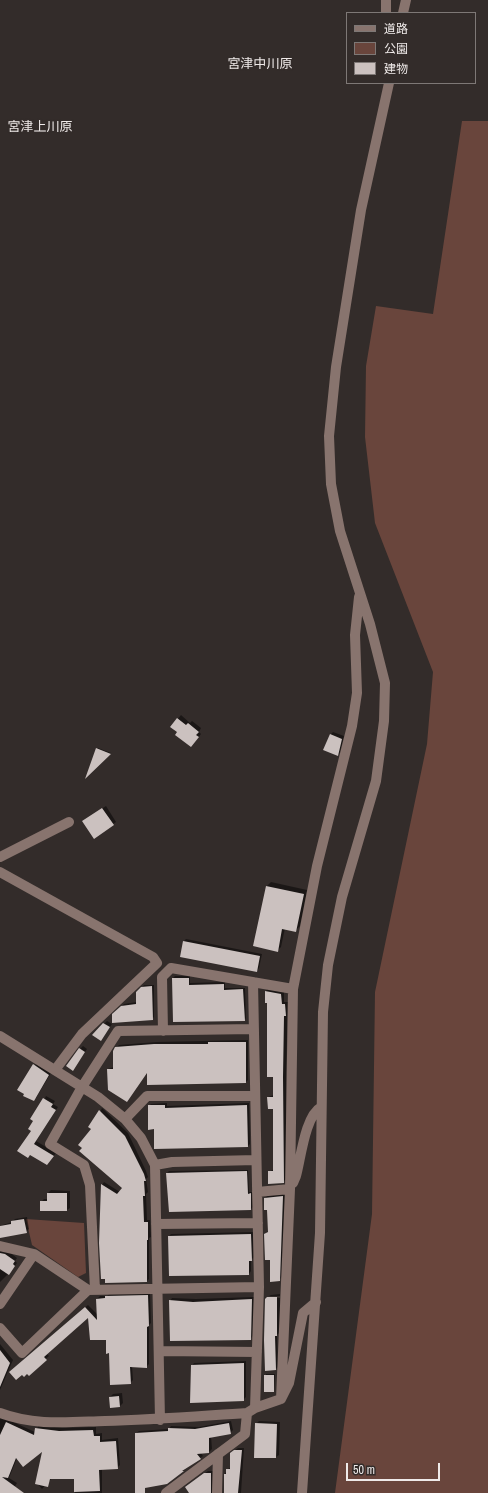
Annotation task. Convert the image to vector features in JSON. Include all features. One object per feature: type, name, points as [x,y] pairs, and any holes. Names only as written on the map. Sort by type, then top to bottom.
[{"type":"street","points":[[386,0],[386,12]]},
{"type":"street","points":[[403,12],[406,0]]},
{"type":"street","points":[[302,1493],[320,1233],[323,1012],[328,965],[342,897],[376,781],[384,721],[385,683],[370,624],[359,594],[336,514],[331,484],[329,436],[336,367],[361,210],[389,84]]},
{"type":"street","points":[[281,1399],[290,1189],[293,989],[317,866],[352,726],[357,693],[355,635],[359,594]]},
{"type":"street","points":[[0,857],[69,822]]},
{"type":"street","points":[[0,872],[153,957],[157,964],[171,968],[293,989]]},
{"type":"street","points":[[55,1070],[82,1034],[157,964]]},
{"type":"street","points":[[163,1032],[162,977],[171,968]]},
{"type":"street","points":[[166,1493],[245,1434],[251,1410],[257,1352],[259,1287],[253,982]]},
{"type":"street","points":[[0,1328],[22,1353],[91,1290],[90,1185],[84,1165],[50,1144],[82,1087],[118,1031],[163,1032],[254,1029]]},
{"type":"street","points":[[0,1036],[98,1097],[125,1119],[141,1138],[155,1165],[160,1420]]},
{"type":"street","points":[[125,1119],[147,1096],[255,1096]]},
{"type":"street","points":[[290,1189],[296,1176],[309,1123],[315,1110],[321,1107]]},
{"type":"street","points":[[155,1165],[172,1162],[256,1160]]},
{"type":"street","points":[[257,1192],[290,1189]]},
{"type":"street","points":[[156,1224],[258,1223]]},
{"type":"street","points":[[0,1246],[34,1254],[91,1290],[259,1287]]},
{"type":"street","points":[[0,1304],[34,1254]]},
{"type":"street","points":[[0,1413],[23,1420],[46,1422],[160,1420],[251,1410],[281,1399],[289,1383],[303,1313],[316,1302]]},
{"type":"street","points":[[159,1351],[257,1352]]},
{"type":"street","points":[[217,1493],[218,1454]]},
{"type":"green space","points":[[462,121],[488,121],[488,1493],[335,1493],[372,1214],[375,992],[427,744],[433,672],[375,523],[365,437],[366,366],[376,306],[433,314]]},
{"type":"green space","points":[[26,1219],[84,1223],[86,1273],[78,1277],[32,1245]]},
{"type":"building","points":[[177,718],[186,725],[188,723],[199,732],[196,735],[199,737],[191,747],[175,735],[177,732],[170,727]]},
{"type":"building","points":[[330,734],[342,739],[338,756],[323,750]]},
{"type":"building","points":[[96,748],[111,754],[85,779]]},
{"type":"building","points":[[102,808],[114,825],[94,839],[82,821]]},
{"type":"building","points":[[266,886],[304,894],[296,932],[282,929],[278,952],[253,946]]},
{"type":"building","points":[[183,941],[260,956],[257,972],[180,957]]},
{"type":"building","points":[[172,978],[189,978],[189,985],[224,984],[224,990],[243,989],[245,1021],[173,1022]]},
{"type":"building","points":[[152,986],[153,1020],[112,1023],[112,1014],[121,1006],[136,1004],[136,992],[141,987]]},
{"type":"building","points":[[265,991],[281,994],[282,1004],[285,1004],[286,1016],[284,1016],[283,1077],[284,1183],[268,1184],[268,1171],[273,1171],[273,1109],[268,1109],[267,1097],[273,1097],[273,1077],[267,1077],[267,1003],[265,1003]]},
{"type":"building","points":[[103,1023],[110,1027],[101,1041],[92,1035]]},
{"type":"building","points":[[208,1042],[246,1042],[246,1083],[147,1085],[147,1073],[127,1102],[108,1090],[107,1069],[113,1069],[113,1051],[115,1047],[154,1044],[208,1044]]},
{"type":"building","points":[[79,1048],[85,1052],[73,1071],[66,1066]]},
{"type":"building","points":[[33,1064],[49,1075],[34,1101],[23,1096],[24,1094],[17,1090]]},
{"type":"building","points":[[43,1098],[53,1104],[51,1107],[56,1110],[34,1144],[54,1156],[47,1165],[30,1155],[28,1158],[17,1151],[31,1131],[28,1129],[33,1121],[30,1119]]},
{"type":"building","points":[[148,1105],[165,1105],[165,1108],[247,1105],[248,1147],[154,1149],[154,1129],[148,1130]]},
{"type":"building","points":[[99,1110],[125,1136],[146,1181],[144,1181],[145,1196],[143,1196],[144,1222],[148,1222],[147,1282],[105,1283],[105,1279],[101,1279],[99,1243],[101,1184],[117,1194],[122,1188],[79,1151],[82,1148],[78,1145],[91,1129],[88,1127]]},
{"type":"building","points":[[247,1171],[248,1194],[251,1193],[251,1210],[169,1212],[166,1173]]},
{"type":"building","points":[[47,1193],[67,1193],[67,1211],[40,1211],[40,1201],[47,1201]]},
{"type":"building","points":[[283,1196],[280,1281],[270,1282],[270,1260],[265,1260],[264,1234],[268,1232],[267,1210],[264,1210],[264,1198]]},
{"type":"building","points":[[24,1219],[27,1233],[0,1238],[0,1226],[11,1224],[11,1221]]},
{"type":"building","points":[[251,1234],[252,1261],[249,1261],[249,1275],[169,1276],[168,1236]]},
{"type":"building","points":[[0,1253],[5,1254],[15,1261],[13,1264],[15,1266],[9,1275],[0,1269]]},
{"type":"building","points":[[148,1295],[149,1326],[147,1327],[147,1368],[130,1367],[131,1384],[110,1385],[109,1353],[106,1354],[106,1340],[90,1340],[88,1318],[44,1357],[47,1360],[29,1376],[27,1374],[24,1377],[22,1375],[16,1380],[9,1372],[85,1307],[97,1320],[96,1299],[105,1298],[105,1296]]},
{"type":"building","points":[[267,1297],[277,1297],[277,1336],[275,1336],[276,1370],[265,1371],[265,1299]]},
{"type":"building","points":[[252,1299],[251,1340],[170,1341],[169,1300],[193,1302]]},
{"type":"building","points":[[0,1350],[10,1363],[0,1387]]},
{"type":"building","points":[[244,1363],[244,1401],[190,1403],[191,1365]]},
{"type":"building","points":[[264,1375],[274,1375],[274,1392],[264,1392]]},
{"type":"building","points":[[119,1396],[120,1407],[110,1408],[109,1397]]},
{"type":"building","points":[[6,1422],[34,1435],[35,1428],[59,1431],[93,1430],[94,1436],[100,1436],[100,1442],[116,1441],[118,1469],[99,1470],[100,1491],[74,1492],[74,1479],[50,1479],[48,1487],[35,1484],[42,1452],[23,1467],[16,1458],[8,1478],[2,1477],[24,1493],[0,1493],[0,1435]]},
{"type":"building","points":[[229,1423],[231,1434],[209,1438],[209,1453],[197,1454],[201,1459],[182,1471],[184,1471],[167,1484],[145,1488],[145,1493],[135,1493],[135,1433],[168,1431],[168,1428],[195,1429]]},
{"type":"building","points":[[255,1423],[277,1424],[276,1458],[254,1458]]},
{"type":"building","points":[[234,1450],[242,1450],[238,1493],[224,1493],[224,1474],[226,1474],[226,1469],[230,1469],[230,1453]]},
{"type":"building","points":[[204,1473],[211,1473],[211,1493],[189,1493],[185,1487]]},
{"type":"district","name":"宮津中川原","points":[[260,65]]},
{"type":"district","name":"宮津上川原","points":[[40,128]]}]
